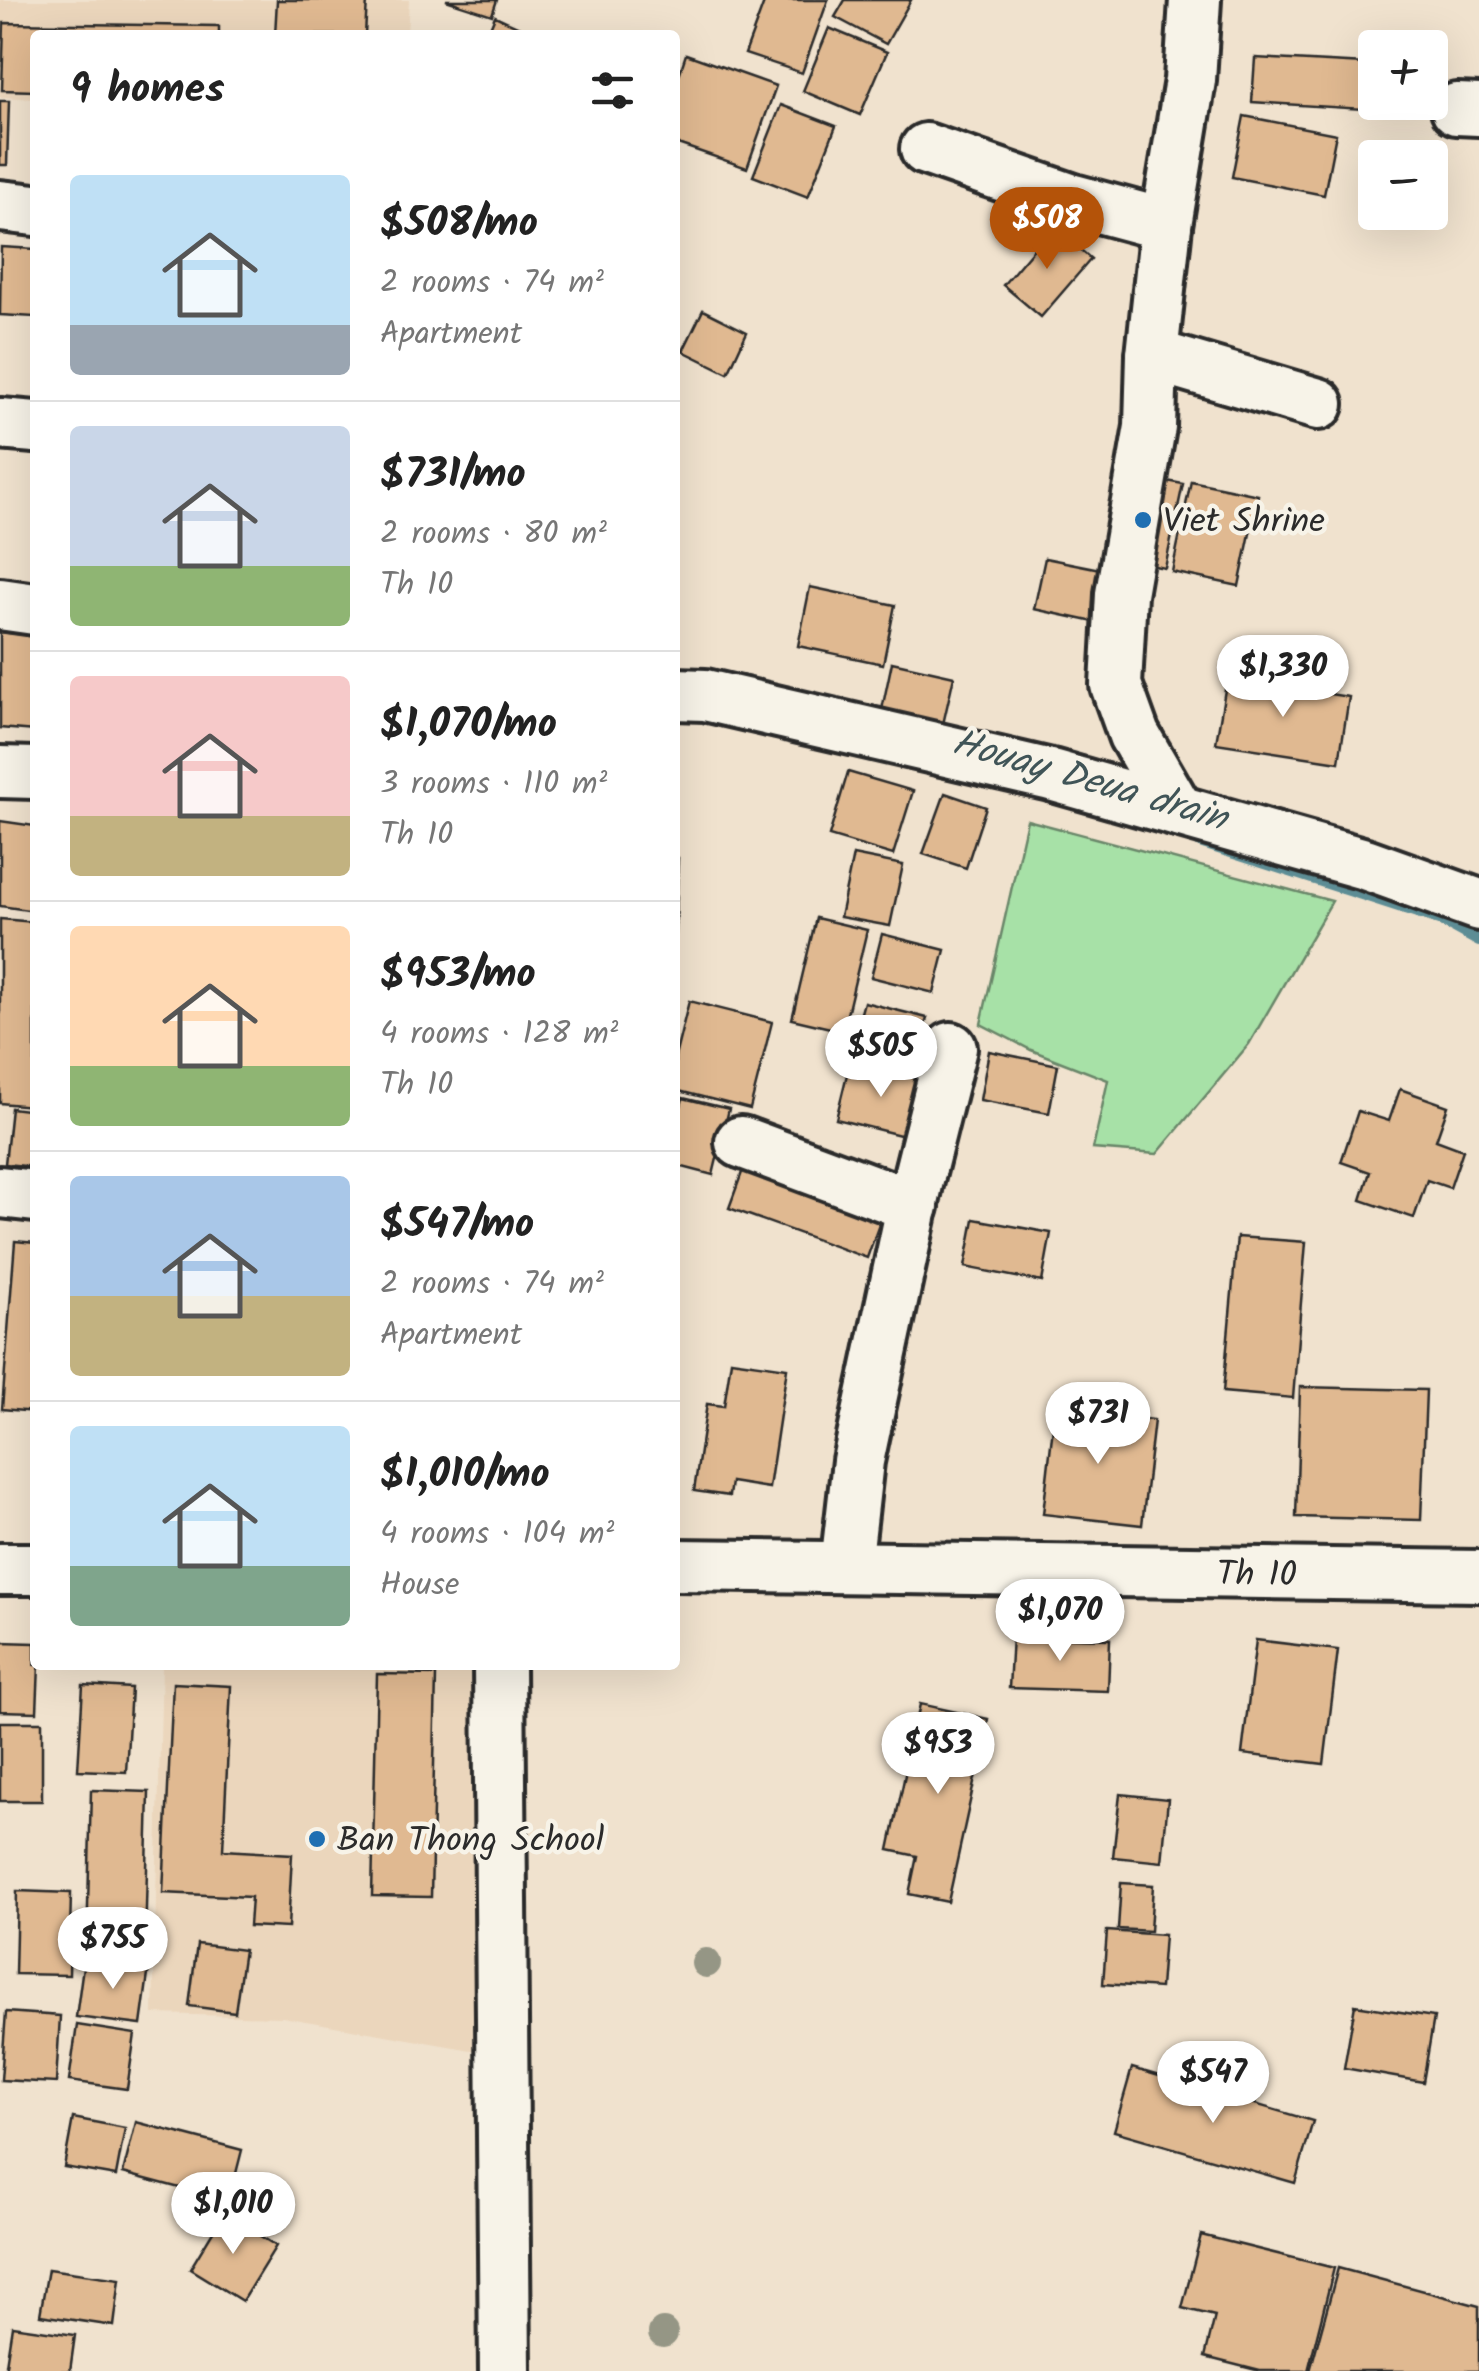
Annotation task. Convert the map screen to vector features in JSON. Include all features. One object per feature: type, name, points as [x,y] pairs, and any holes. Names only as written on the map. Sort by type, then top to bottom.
[{"type":"street","points":[[1178,811],[1134,735],[1116,685],[1121,594],[1150,427],[1152,354],[1166,226],[1190,80],[1195,0]]},
{"type":"street","points":[[926,149],[1073,200],[1166,226]]},
{"type":"street","points":[[0,206],[30,209]]},
{"type":"street","points":[[1152,354],[1318,404]]},
{"type":"street","points":[[0,424],[30,427]]},
{"type":"street","points":[[0,604],[30,608]]},
{"type":"street","points":[[680,694],[705,694],[1052,775],[1365,864],[1479,906]]},
{"type":"street","points":[[0,772],[30,773]]},
{"type":"street","points":[[846,1566],[858,1461],[951,1048]]},
{"type":"street","points":[[741,1142],[913,1206]]},
{"type":"street","points":[[0,1192],[30,1195]]},
{"type":"street","name":"Th 10","points":[[680,1565],[1479,1576]]},
{"type":"street","points":[[0,1569],[30,1569]]},
{"type":"street","points":[[499,1670],[504,2371]]},
{"type":"shaded area","points":[[0,0],[409,0],[407,30],[30,30],[30,99],[0,97]]},
{"type":"shaded area","name":"Ban Thong School","points":[[162,1670],[475,1670],[477,2051],[283,2017],[153,2014]]},
{"type":"green space","points":[[1027,820],[1332,901],[1249,1044],[1157,1154],[1093,1149],[1108,1080],[1031,1050],[981,1024]]},
{"type":"building","points":[[277,0],[367,0],[365,30],[275,30]]},
{"type":"building","points":[[446,0],[497,0],[492,15]]},
{"type":"building","points":[[765,0],[828,0],[802,73],[745,54]]},
{"type":"building","points":[[845,0],[911,0],[886,44],[835,17]]},
{"type":"building","points":[[495,16],[526,30],[489,30]]},
{"type":"building","points":[[4,23],[219,26],[219,30],[30,30],[30,91],[2,90]]},
{"type":"building","points":[[829,28],[887,52],[860,115],[803,91]]},
{"type":"building","points":[[686,54],[776,86],[747,168],[680,145],[680,72]]},
{"type":"building","points":[[1255,58],[1358,64],[1358,109],[1252,102]]},
{"type":"building","points":[[0,101],[9,101],[7,165],[0,165]]},
{"type":"building","points":[[781,105],[836,126],[808,197],[753,176]]},
{"type":"building","points":[[1244,116],[1336,134],[1324,195],[1232,177]]},
{"type":"building","points":[[1053,226],[1091,259],[1041,317],[1003,285]]},
{"type":"building","points":[[1,247],[30,249],[30,317],[0,315]]},
{"type":"building","points":[[703,310],[747,332],[728,373],[683,351]]},
{"type":"building","points":[[1151,478],[1183,484],[1165,568],[1133,562]]},
{"type":"building","points":[[1191,481],[1258,495],[1239,586],[1172,572]]},
{"type":"building","points":[[1045,558],[1105,570],[1094,622],[1034,609]]},
{"type":"building","points":[[810,587],[895,605],[883,664],[798,646]]},
{"type":"building","points":[[0,632],[30,635],[30,731],[0,728]]},
{"type":"building","points":[[892,662],[954,676],[941,733],[880,719]]},
{"type":"building","points":[[1227,678],[1349,697],[1339,762],[1216,743]]},
{"type":"building","points":[[848,772],[913,791],[893,855],[829,836]]},
{"type":"building","points":[[945,793],[986,807],[966,868],[923,854]]},
{"type":"building","points":[[0,821],[30,825],[30,910],[0,906]]},
{"type":"building","points":[[853,855],[903,865],[890,926],[840,917]]},
{"type":"building","points":[[816,918],[867,930],[843,1031],[792,1019]]},
{"type":"building","points":[[0,919],[30,922],[30,1106],[0,1103]]},
{"type":"building","points":[[882,934],[945,950],[934,993],[871,977]]},
{"type":"building","points":[[689,1001],[772,1022],[750,1109],[680,1091],[680,1037]]},
{"type":"building","points":[[864,1002],[927,1018],[915,1061],[852,1045]]},
{"type":"building","points":[[989,1051],[1058,1065],[1049,1113],[980,1100]]},
{"type":"building","points":[[850,1062],[926,1081],[912,1138],[836,1119]]},
{"type":"building","points":[[1400,1089],[1448,1106],[1436,1140],[1463,1150],[1450,1188],[1427,1180],[1414,1218],[1361,1200],[1370,1172],[1341,1162],[1358,1111],[1389,1121]]},
{"type":"building","points":[[683,1098],[729,1109],[713,1175],[680,1166]]},
{"type":"building","points":[[11,1108],[30,1110],[30,1166],[5,1164]]},
{"type":"building","points":[[748,1156],[886,1205],[867,1258],[729,1208]]},
{"type":"building","points":[[974,1219],[1051,1233],[1042,1282],[965,1267]]},
{"type":"building","points":[[1237,1237],[1306,1242],[1293,1398],[1223,1392]]},
{"type":"building","points":[[15,1241],[30,1242],[30,1412],[2,1409]]},
{"type":"building","points":[[731,1360],[787,1368],[769,1488],[731,1482],[729,1496],[694,1491],[707,1404],[724,1406]]},
{"type":"building","points":[[1300,1387],[1426,1390],[1421,1520],[1296,1517]]},
{"type":"building","points":[[1055,1409],[1154,1420],[1142,1525],[1043,1514]]},
{"type":"building","points":[[1012,1636],[1110,1639],[1108,1691],[1009,1688]]},
{"type":"building","points":[[1256,1640],[1338,1650],[1324,1764],[1242,1754]]},
{"type":"building","points":[[0,1642],[30,1643],[30,1670],[39,1670],[37,1712],[0,1711]]},
{"type":"building","points":[[377,1674],[436,1675],[431,1897],[372,1896]]},
{"type":"building","points":[[173,1683],[231,1686],[223,1850],[292,1854],[288,1928],[249,1926],[251,1897],[163,1893]]},
{"type":"building","points":[[83,1685],[131,1688],[126,1772],[78,1770]]},
{"type":"building","points":[[920,1704],[988,1719],[948,1902],[909,1894],[917,1856],[889,1850]]},
{"type":"building","points":[[0,1722],[42,1722],[42,1801],[0,1801]]},
{"type":"building","points":[[91,1790],[149,1792],[145,1946],[87,1945]]},
{"type":"building","points":[[1120,1794],[1168,1799],[1162,1862],[1113,1857]]},
{"type":"building","points":[[1121,1883],[1153,1885],[1150,1931],[1118,1929]]},
{"type":"building","points":[[17,1891],[71,1893],[69,1975],[15,1974]]},
{"type":"building","points":[[1107,1931],[1164,1935],[1160,1988],[1103,1984]]},
{"type":"building","points":[[197,1944],[244,1950],[235,2012],[189,2006]]},
{"type":"building","points":[[84,1959],[149,1967],[141,2025],[76,2017]]},
{"type":"building","points":[[1355,2005],[1434,2017],[1423,2082],[1344,2068]]},
{"type":"building","points":[[6,2012],[60,2016],[56,2083],[1,2080]]},
{"type":"building","points":[[77,2025],[135,2034],[127,2089],[69,2081]]},
{"type":"building","points":[[1132,2068],[1313,2121],[1295,2183],[1114,2131]]},
{"type":"building","points":[[73,2118],[125,2128],[116,2176],[64,2167]]},
{"type":"building","points":[[136,2122],[242,2150],[229,2201],[123,2173]]},
{"type":"building","points":[[224,2213],[276,2246],[242,2301],[190,2269]]},
{"type":"building","points":[[1201,2235],[1334,2268],[1308,2371],[1260,2371],[1205,2357],[1215,2316],[1182,2308]]},
{"type":"building","points":[[1338,2268],[1479,2306],[1479,2371],[1310,2371]]},
{"type":"building","points":[[48,2269],[120,2279],[114,2326],[40,2315]]},
{"type":"building","points":[[12,2326],[75,2335],[70,2371],[5,2371]]},
{"type":"waterway","name":"Houay Deua drain","points":[[1200,842],[1439,919],[1479,941]]},
{"type":"place","name":"Viet Shrine","points":[[1143,520]]},
{"type":"place","name":"Ban Thong School","points":[[317,1839]]}]
